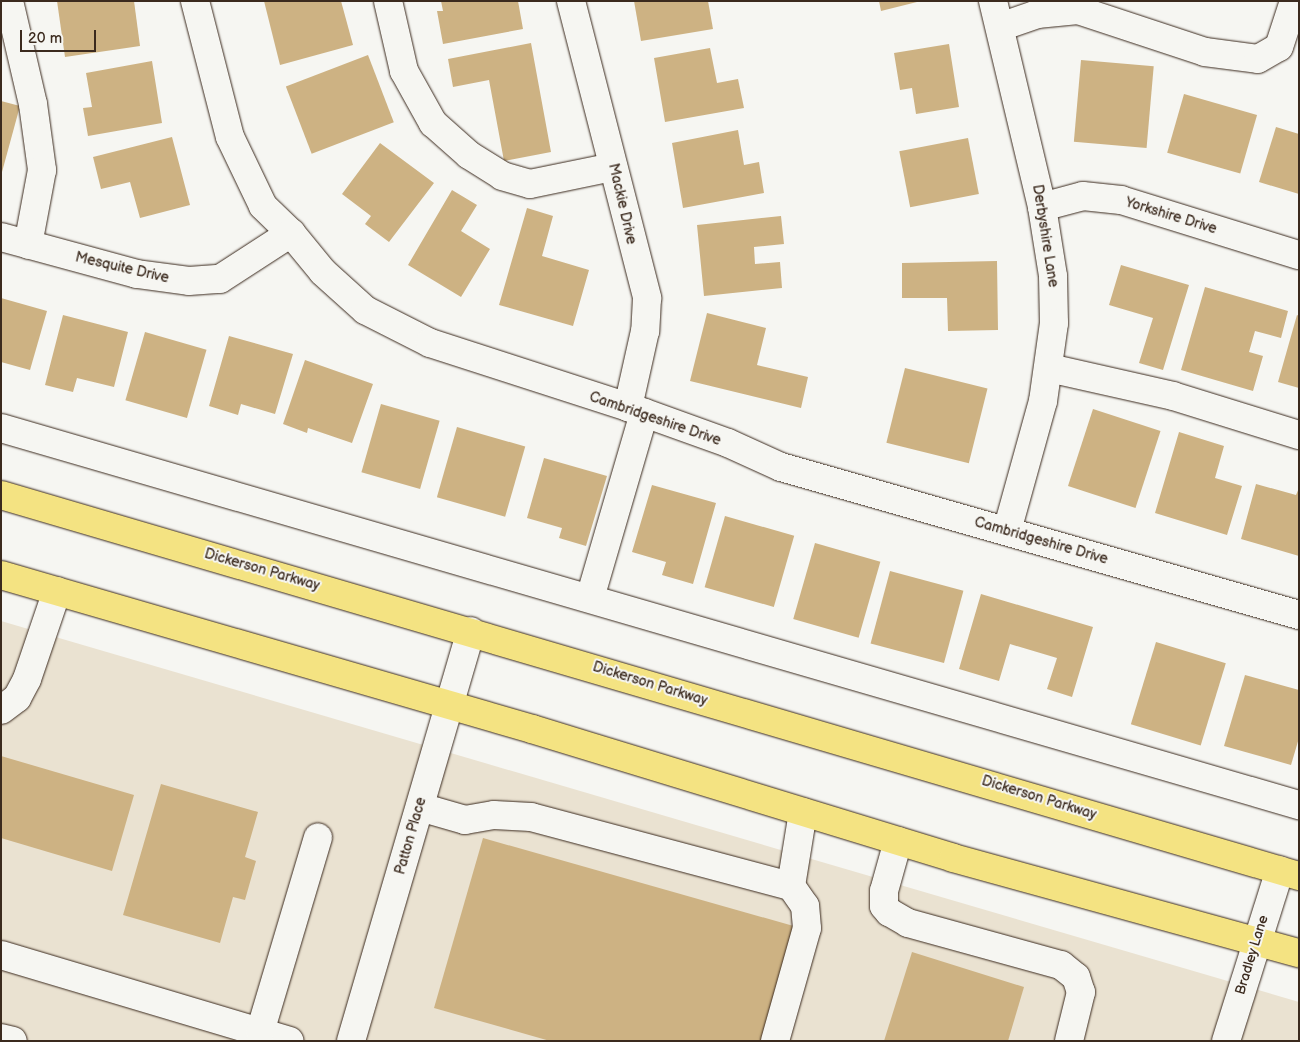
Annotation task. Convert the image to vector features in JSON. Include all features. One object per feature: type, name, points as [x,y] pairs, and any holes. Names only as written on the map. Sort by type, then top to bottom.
[{"type":"main road","name":"Dickerson Parkway","points":[[1,495],[471,631],[1289,873]]},
{"type":"main road","points":[[1,575],[450,705],[898,841],[1299,953]]},
{"type":"street","points":[[9,1],[33,104],[42,170],[28,245]]},
{"type":"street","name":"Cambridgeshire Drive","points":[[195,1],[230,137],[263,206],[291,233],[323,272],[373,314],[430,343],[636,410],[782,467],[1299,615]]},
{"type":"street","points":[[388,1],[404,71],[433,122],[469,155],[502,176],[530,184],[613,167]]},
{"type":"street","name":"Mackie Drive","points":[[572,1],[647,298],[646,331],[636,410],[590,598]]},
{"type":"street","points":[[996,14],[1037,14],[1078,10],[1205,52],[1258,59],[1279,47],[1294,1]]},
{"type":"street","name":"Derbyshire Lane","points":[[996,14],[1042,207],[1053,276],[1054,324],[1044,401],[1007,531]]},
{"type":"street","name":"Yorkshire Drive","points":[[1042,207],[1082,196],[1121,200],[1299,255]]},
{"type":"street","name":"Mesquite Drive","points":[[1,238],[137,274],[189,282],[220,279],[291,233]]},
{"type":"street","points":[[1049,368],[1173,396],[1299,435]]},
{"type":"street","points":[[1,428],[1299,805]]},
{"type":"street","points":[[1,710],[17,698],[27,679],[57,591]]},
{"type":"street","name":"Patton Place","points":[[351,1041],[471,631]]},
{"type":"street","points":[[420,807],[465,820],[494,815],[531,817],[791,886],[805,906],[807,928],[774,1041]]},
{"type":"street","points":[[791,886],[803,812]]},
{"type":"street","points":[[260,1032],[318,837]]},
{"type":"street","points":[[898,841],[884,891],[884,906],[889,912],[908,922],[1061,965],[1076,977],[1082,992],[1069,1041]]},
{"type":"street","name":"Bradley Lane","points":[[1226,1041],[1255,940],[1289,873]]},
{"type":"street","points":[[1,956],[289,1041]]},
{"type":"street","points":[[1,1038],[13,1041]]},
{"type":"shaded area","points":[[1,621],[1299,1002],[1299,1041],[1,1041]]},
{"type":"building","points":[[57,1],[134,1],[140,46],[65,57]]},
{"type":"building","points":[[264,1],[341,1],[353,45],[280,65]]},
{"type":"building","points":[[441,1],[518,1],[523,29],[443,44],[437,11],[443,11]]},
{"type":"building","points":[[634,1],[708,1],[713,29],[641,41]]},
{"type":"building","points":[[879,1],[917,1],[917,2],[881,11]]},
{"type":"building","points":[[531,43],[551,152],[504,161],[489,80],[453,87],[448,59]]},
{"type":"building","points":[[949,44],[959,107],[916,114],[912,88],[900,90],[894,53]]},
{"type":"building","points":[[710,48],[717,83],[738,79],[744,108],[665,122],[654,58]]},
{"type":"building","points":[[368,55],[394,122],[312,154],[286,87]]},
{"type":"building","points":[[1081,60],[1154,66],[1147,148],[1074,142]]},
{"type":"building","points":[[152,61],[162,123],[88,136],[83,108],[92,107],[86,73]]},
{"type":"building","points":[[1184,94],[1257,115],[1240,174],[1167,153]]},
{"type":"building","points":[[1,101],[20,106],[2,172],[1,172]]},
{"type":"building","points":[[1276,127],[1299,134],[1299,194],[1259,182]]},
{"type":"building","points":[[738,130],[744,165],[759,162],[764,193],[683,208],[672,143]]},
{"type":"building","points":[[172,137],[190,205],[140,218],[130,182],[101,189],[93,157]]},
{"type":"building","points":[[968,138],[979,194],[910,207],[899,151]]},
{"type":"building","points":[[380,143],[434,183],[389,242],[365,224],[371,216],[342,194]]},
{"type":"building","points":[[452,190],[477,205],[461,231],[490,249],[461,297],[408,265]]},
{"type":"building","points":[[527,208],[553,216],[542,256],[589,270],[573,326],[499,305]]},
{"type":"building","points":[[781,216],[784,244],[754,247],[755,264],[780,262],[782,288],[704,296],[697,225]]},
{"type":"building","points":[[997,261],[998,330],[948,331],[947,298],[902,298],[902,263]]},
{"type":"building","points":[[1121,265],[1189,285],[1163,370],[1139,363],[1153,318],[1109,305]]},
{"type":"building","points":[[1205,287],[1288,311],[1281,338],[1255,331],[1249,352],[1263,356],[1253,391],[1181,370]]},
{"type":"building","points":[[1,298],[47,311],[30,370],[1,362]]},
{"type":"building","points":[[707,313],[766,328],[757,365],[808,377],[801,408],[690,381]]},
{"type":"building","points":[[63,315],[128,332],[114,387],[77,378],[73,392],[45,385]]},
{"type":"building","points":[[1297,315],[1299,316],[1299,388],[1278,382]]},
{"type":"building","points":[[145,332],[207,350],[187,418],[125,400]]},
{"type":"building","points":[[229,336],[293,354],[275,414],[241,404],[238,415],[209,406]]},
{"type":"building","points":[[305,360],[373,384],[352,443],[308,428],[307,433],[283,424]]},
{"type":"building","points":[[905,368],[987,389],[969,463],[886,443]]},
{"type":"building","points":[[381,404],[440,421],[420,489],[361,472]]},
{"type":"building","points":[[1093,409],[1161,431],[1135,508],[1068,486]]},
{"type":"building","points":[[457,427],[525,447],[505,517],[437,497]]},
{"type":"building","points":[[1179,432],[1224,446],[1215,478],[1242,486],[1227,535],[1155,513]]},
{"type":"building","points":[[544,458],[607,476],[586,546],[559,538],[562,528],[527,518]]},
{"type":"building","points":[[1256,484],[1296,495],[1299,488],[1299,556],[1241,539]]},
{"type":"building","points":[[652,485],[716,503],[693,584],[662,575],[666,562],[632,552]]},
{"type":"building","points":[[725,516],[794,536],[774,607],[705,587]]},
{"type":"building","points":[[815,543],[880,562],[859,638],[793,619]]},
{"type":"building","points":[[890,571],[963,591],[944,663],[871,643]]},
{"type":"building","points":[[981,594],[1093,627],[1072,697],[1047,689],[1057,658],[1010,644],[999,681],[959,669]]},
{"type":"building","points":[[1156,642],[1226,663],[1201,746],[1131,724]]},
{"type":"building","points":[[1245,675],[1299,690],[1299,738],[1291,765],[1224,746]]},
{"type":"building","points":[[1,756],[134,795],[112,871],[1,838]]},
{"type":"building","points":[[161,784],[258,812],[245,857],[256,861],[245,900],[233,897],[220,943],[123,915]]},
{"type":"building","points":[[483,838],[797,927],[764,1041],[550,1041],[434,1008]]},
{"type":"building","points":[[912,952],[1024,987],[1008,1041],[884,1041]]}]
